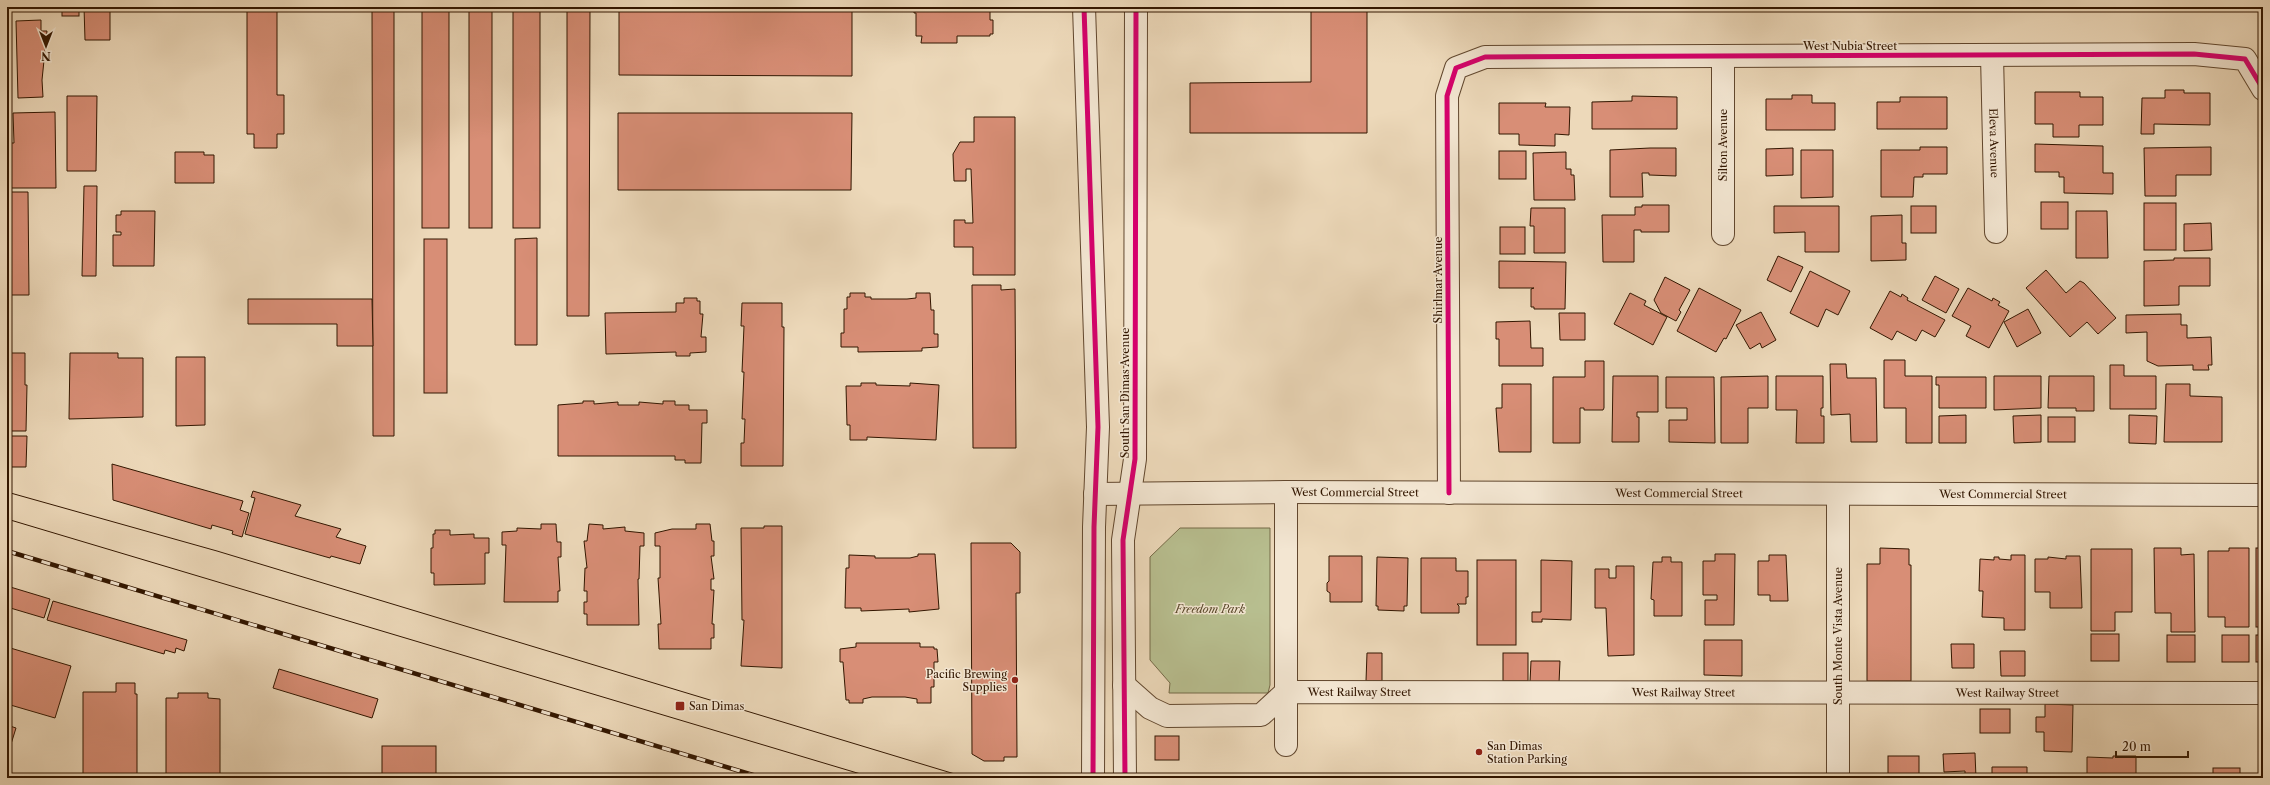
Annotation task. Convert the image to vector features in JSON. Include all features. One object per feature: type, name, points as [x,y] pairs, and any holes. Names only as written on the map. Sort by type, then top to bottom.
[{"type":"street","points":[[1084,7],[1098,427],[1095,494],[1093,778]]},
{"type":"street","name":"South San Dimas Avenue","points":[[1125,778],[1123,540],[1135,460],[1136,7]]},
{"type":"street","name":"West Nubia Street","points":[[1456,68],[1485,57],[2194,54],[2245,59],[2263,89]]},
{"type":"street","name":"Eleva Avenue","points":[[1992,55],[1996,232]]},
{"type":"street","name":"Silton Avenue","points":[[1723,56],[1723,234]]},
{"type":"street","name":"Shirlmar Avenue","points":[[1449,493],[1447,96],[1456,68]]},
{"type":"street","name":"West Commercial Street","points":[[1095,494],[1130,492],[1286,492],[2263,495]]},
{"type":"street","points":[[1286,492],[1286,745]]},
{"type":"street","name":"South Monte Vista Avenue","points":[[1838,494],[1838,778]]},
{"type":"street","points":[[1124,685],[1150,708],[1167,716],[1261,715],[1286,692]]},
{"type":"street","name":"West Railway Street","points":[[1286,692],[2263,692]]},
{"type":"green space","name":"Freedom Park","points":[[1180,528],[1270,528],[1270,685],[1268,693],[1169,693],[1170,683],[1150,660],[1150,557]]},
{"type":"building","points":[[62,7],[79,7],[79,16],[62,16]]},
{"type":"building","points":[[84,7],[110,7],[110,40],[85,40]]},
{"type":"building","points":[[247,7],[277,7],[277,95],[284,95],[284,134],[277,134],[277,148],[254,148],[254,134],[247,134]]},
{"type":"building","points":[[372,7],[394,7],[394,436],[373,436]]},
{"type":"building","points":[[422,7],[449,7],[449,228],[422,228]]},
{"type":"building","points":[[469,7],[492,7],[492,228],[469,228]]},
{"type":"building","points":[[513,7],[540,7],[540,228],[513,228]]},
{"type":"building","points":[[567,7],[590,7],[589,316],[567,316]]},
{"type":"building","points":[[619,7],[852,7],[852,76],[619,75]]},
{"type":"building","points":[[914,7],[990,7],[990,20],[993,20],[993,34],[990,34],[990,36],[957,36],[957,43],[921,43],[922,36],[916,36],[916,13],[914,13]]},
{"type":"building","points":[[1311,7],[1367,7],[1367,133],[1190,133],[1190,83],[1311,82]]},
{"type":"building","points":[[1439,7],[1456,7],[1456,9],[1439,9]]},
{"type":"building","points":[[41,20],[41,31],[47,31],[42,80],[43,97],[18,98],[16,21]]},
{"type":"building","points":[[2165,90],[2184,90],[2184,93],[2210,93],[2210,125],[2154,124],[2154,134],[2141,134],[2142,98],[2165,98]]},
{"type":"building","points":[[2035,92],[2080,92],[2080,97],[2103,97],[2103,125],[2079,125],[2079,137],[2053,137],[2053,124],[2035,124]]},
{"type":"building","points":[[1792,95],[1812,95],[1812,103],[1835,103],[1835,130],[1766,130],[1766,99],[1792,99]]},
{"type":"building","points":[[67,96],[97,96],[96,171],[67,171]]},
{"type":"building","points":[[1632,96],[1677,97],[1677,129],[1592,129],[1592,102],[1632,101]]},
{"type":"building","points":[[1900,97],[1947,97],[1947,129],[1877,129],[1877,102],[1900,102]]},
{"type":"building","points":[[1499,103],[1546,103],[1545,107],[1570,107],[1569,135],[1555,134],[1555,146],[1519,145],[1519,134],[1499,134]]},
{"type":"building","points":[[55,112],[56,188],[7,188],[7,143],[14,143],[13,113]]},
{"type":"building","points":[[618,113],[852,113],[851,190],[618,190]]},
{"type":"building","points":[[974,117],[1015,117],[1015,275],[973,275],[973,247],[954,247],[954,220],[965,220],[965,223],[973,223],[971,169],[966,169],[966,181],[954,181],[953,154],[960,142],[974,142]]},
{"type":"building","points":[[2035,144],[2103,146],[2103,173],[2113,173],[2113,194],[2064,193],[2064,177],[2059,177],[2059,172],[2035,172]]},
{"type":"building","points":[[1920,147],[1947,147],[1947,174],[1923,174],[1923,177],[1914,177],[1913,197],[1881,197],[1881,150],[1920,150]]},
{"type":"building","points":[[2211,147],[2211,175],[2176,175],[2176,196],[2145,196],[2144,148]]},
{"type":"building","points":[[1676,148],[1676,176],[1649,175],[1649,173],[1642,173],[1643,197],[1610,197],[1610,150]]},
{"type":"building","points":[[1793,148],[1793,175],[1766,176],[1766,149]]},
{"type":"building","points":[[1801,150],[1833,150],[1833,197],[1801,198]]},
{"type":"building","points":[[1499,151],[1526,151],[1526,179],[1499,179]]},
{"type":"building","points":[[175,152],[204,152],[204,155],[214,155],[214,183],[175,183]]},
{"type":"building","points":[[1566,152],[1566,169],[1571,169],[1571,175],[1574,175],[1575,200],[1534,200],[1533,153]]},
{"type":"building","points":[[84,186],[97,186],[96,276],[82,276]]},
{"type":"building","points":[[7,192],[28,192],[29,295],[8,295],[7,293]]},
{"type":"building","points":[[2041,202],[2068,202],[2068,229],[2041,229]]},
{"type":"building","points":[[2144,203],[2176,203],[2176,250],[2144,250]]},
{"type":"building","points":[[1642,205],[1669,205],[1669,232],[1641,232],[1641,230],[1634,230],[1634,262],[1603,262],[1602,215],[1635,215],[1635,207],[1642,207]]},
{"type":"building","points":[[1774,206],[1839,206],[1839,252],[1805,252],[1805,232],[1774,233]]},
{"type":"building","points":[[1911,206],[1936,206],[1936,233],[1911,233]]},
{"type":"building","points":[[1531,208],[1565,208],[1565,253],[1534,253],[1534,226],[1530,226]]},
{"type":"building","points":[[121,211],[155,211],[154,266],[113,266],[113,235],[121,235],[121,232],[116,232],[116,215],[121,215]]},
{"type":"building","points":[[2076,211],[2107,211],[2108,258],[2076,258]]},
{"type":"building","points":[[1902,215],[1902,243],[1906,243],[1906,260],[1871,261],[1871,216]]},
{"type":"building","points":[[2211,223],[2212,250],[2184,251],[2184,224]]},
{"type":"building","points":[[1500,227],[1525,227],[1525,254],[1500,254]]},
{"type":"building","points":[[537,238],[537,345],[515,345],[515,239]]},
{"type":"building","points":[[424,239],[447,239],[447,393],[424,393]]},
{"type":"building","points":[[1778,256],[1803,267],[1791,292],[1767,280]]},
{"type":"building","points":[[2174,258],[2210,258],[2210,286],[2179,286],[2179,305],[2144,306],[2144,261],[2174,260]]},
{"type":"building","points":[[1499,261],[1566,262],[1565,309],[1534,309],[1534,307],[1531,307],[1531,289],[1534,288],[1499,288]]},
{"type":"building","points":[[2046,270],[2066,293],[2080,281],[2084,283],[2116,318],[2098,334],[2087,322],[2070,337],[2026,288]]},
{"type":"building","points":[[1810,271],[1850,291],[1838,315],[1826,309],[1818,327],[1790,313]]},
{"type":"building","points":[[1935,276],[1959,289],[1946,313],[1922,300]]},
{"type":"building","points":[[1665,277],[1690,290],[1679,310],[1681,312],[1676,321],[1661,313],[1654,300]]},
{"type":"building","points":[[972,285],[1001,285],[1001,290],[1015,289],[1016,448],[973,448]]},
{"type":"building","points":[[1699,288],[1741,310],[1726,339],[1724,338],[1716,352],[1677,331]]},
{"type":"building","points":[[1968,288],[1992,301],[1993,298],[2000,302],[1998,305],[2009,311],[1989,348],[1966,336],[1971,326],[1952,316]]},
{"type":"building","points":[[1890,291],[1901,297],[1902,294],[1908,298],[1907,300],[1945,320],[1935,337],[1922,330],[1916,341],[1897,331],[1892,340],[1870,328]]},
{"type":"building","points":[[850,293],[865,293],[865,297],[871,297],[871,299],[907,299],[916,298],[916,293],[930,293],[931,310],[934,310],[934,334],[938,334],[938,347],[922,348],[922,351],[858,352],[858,347],[841,347],[841,333],[844,333],[844,309],[847,309],[847,297],[850,297]]},
{"type":"building","points":[[1630,293],[1646,301],[1644,305],[1667,317],[1653,345],[1614,324]]},
{"type":"building","points":[[684,298],[697,298],[697,301],[700,301],[700,314],[703,314],[701,337],[706,337],[706,352],[690,353],[690,356],[676,356],[676,352],[606,354],[605,313],[676,312],[676,303],[684,303]]},
{"type":"building","points":[[248,299],[372,299],[373,346],[337,346],[337,324],[248,324]]},
{"type":"building","points":[[742,303],[782,303],[782,327],[784,327],[783,466],[741,466],[741,443],[744,443],[745,419],[742,419],[744,326],[741,326]]},
{"type":"building","points":[[2028,309],[2041,333],[2017,347],[2004,322]]},
{"type":"building","points":[[1761,312],[1776,340],[1762,348],[1760,343],[1750,349],[1736,325]]},
{"type":"building","points":[[1559,313],[1585,313],[1585,340],[1560,340]]},
{"type":"building","points":[[2181,314],[2181,325],[2187,325],[2187,338],[2211,337],[2212,365],[2208,365],[2209,370],[2193,370],[2193,365],[2158,366],[2147,361],[2147,332],[2126,333],[2126,315]]},
{"type":"building","points":[[1530,321],[1531,348],[1543,348],[1543,366],[1499,366],[1499,339],[1496,339],[1496,322]]},
{"type":"building","points":[[7,353],[25,353],[25,385],[27,385],[26,431],[7,431]]},
{"type":"building","points":[[70,353],[118,353],[118,358],[143,358],[143,417],[69,419]]},
{"type":"building","points":[[176,357],[205,357],[205,425],[176,426]]},
{"type":"building","points":[[1884,360],[1905,360],[1905,376],[1932,376],[1932,443],[1906,443],[1906,408],[1884,408]]},
{"type":"building","points":[[1585,361],[1604,361],[1604,408],[1603,410],[1584,410],[1584,408],[1580,408],[1580,443],[1553,443],[1553,377],[1585,377]]},
{"type":"building","points":[[1830,364],[1846,364],[1847,378],[1876,378],[1877,442],[1851,442],[1850,414],[1831,415]]},
{"type":"building","points":[[2110,365],[2124,365],[2124,376],[2156,376],[2156,409],[2110,409]]},
{"type":"building","points":[[1613,376],[1658,376],[1658,412],[1637,412],[1637,417],[1639,417],[1639,442],[1612,442]]},
{"type":"building","points":[[1768,376],[1768,408],[1748,408],[1748,443],[1721,443],[1721,377]]},
{"type":"building","points":[[1776,376],[1823,376],[1823,408],[1821,408],[1821,416],[1824,416],[1824,443],[1796,443],[1797,410],[1776,410]]},
{"type":"building","points":[[1994,376],[2041,376],[2041,408],[1994,410]]},
{"type":"building","points":[[2049,376],[2094,376],[2094,411],[2076,411],[2076,408],[2048,408]]},
{"type":"building","points":[[1666,377],[1714,377],[1715,443],[1669,442],[1669,420],[1687,420],[1687,408],[1666,408]]},
{"type":"building","points":[[1936,377],[1986,377],[1986,408],[1939,408],[1939,385],[1936,385]]},
{"type":"building","points":[[861,383],[910,386],[910,383],[939,385],[936,440],[867,437],[867,440],[850,440],[850,425],[847,425],[846,386],[861,386]]},
{"type":"building","points":[[1502,384],[1531,384],[1531,452],[1499,452],[1496,408],[1502,408]]},
{"type":"building","points":[[2166,384],[2190,384],[2190,396],[2222,397],[2222,442],[2164,442]]},
{"type":"building","points":[[583,401],[594,401],[594,404],[618,402],[618,405],[639,405],[639,402],[663,404],[663,401],[675,401],[675,405],[689,405],[689,410],[707,410],[707,423],[702,423],[701,463],[685,463],[685,460],[675,460],[675,456],[558,456],[558,405],[583,403]]},
{"type":"building","points":[[1966,415],[1966,443],[1939,443],[1939,416]]},
{"type":"building","points":[[2041,415],[2041,442],[2014,443],[2013,416]]},
{"type":"building","points":[[2129,415],[2157,416],[2156,444],[2129,443]]},
{"type":"building","points":[[2048,417],[2075,417],[2075,442],[2048,442]]},
{"type":"building","points":[[7,436],[27,436],[26,467],[7,467]]},
{"type":"building","points":[[112,464],[243,501],[240,510],[249,513],[242,537],[232,534],[233,531],[212,525],[211,529],[113,500]]},
{"type":"building","points":[[253,491],[301,505],[295,516],[341,529],[336,537],[366,546],[360,564],[331,556],[330,558],[245,534],[255,498],[251,497]]},
{"type":"building","points":[[541,524],[556,524],[557,542],[561,542],[561,557],[558,557],[560,591],[558,591],[558,602],[504,602],[506,545],[502,545],[502,532],[517,531],[517,528],[541,529]]},
{"type":"building","points":[[589,524],[603,525],[603,529],[625,527],[625,531],[644,533],[644,546],[640,546],[638,579],[639,625],[587,625],[587,614],[584,614],[584,602],[587,602],[587,591],[584,591],[585,568],[587,568],[584,541],[587,541]]},
{"type":"building","points":[[696,524],[710,524],[712,541],[714,541],[714,556],[711,556],[714,579],[711,579],[711,590],[714,590],[712,624],[714,624],[714,638],[711,638],[711,649],[659,649],[658,624],[661,624],[658,578],[660,578],[660,546],[655,546],[655,533],[672,529],[696,529]]},
{"type":"building","points":[[764,526],[782,526],[782,668],[741,666],[744,620],[742,620],[741,528],[764,528]]},
{"type":"building","points":[[435,530],[450,530],[450,535],[474,534],[474,538],[489,538],[489,553],[485,553],[485,584],[434,585],[434,573],[431,573],[431,548],[433,548],[433,534],[435,534]]},
{"type":"building","points":[[971,543],[1011,543],[1020,552],[1020,593],[1016,593],[1017,757],[1004,757],[1004,761],[984,761],[972,754]]},
{"type":"building","points":[[1880,548],[1909,549],[1909,565],[1911,565],[1911,681],[1867,681],[1867,564],[1880,564]]},
{"type":"building","points":[[2154,548],[2181,548],[2181,555],[2194,554],[2195,632],[2171,632],[2171,613],[2155,613]]},
{"type":"building","points":[[2229,548],[2249,548],[2249,627],[2225,627],[2225,617],[2208,617],[2208,551],[2229,551]]},
{"type":"building","points":[[2256,548],[2263,548],[2263,627],[2256,627]]},
{"type":"building","points":[[2091,549],[2132,549],[2132,612],[2115,612],[2115,631],[2091,631]]},
{"type":"building","points":[[918,554],[935,554],[939,609],[909,612],[909,609],[861,611],[861,608],[845,608],[846,568],[849,568],[849,555],[875,556],[875,558],[910,558],[918,556]]},
{"type":"building","points":[[1715,554],[1735,554],[1734,625],[1705,625],[1705,600],[1717,600],[1717,595],[1703,595],[1703,561],[1715,561]]},
{"type":"building","points":[[1769,555],[1786,555],[1788,601],[1770,601],[1770,595],[1758,595],[1758,561],[1769,561]]},
{"type":"building","points":[[2011,555],[2025,555],[2025,630],[2004,630],[2004,618],[1982,617],[1983,591],[1979,591],[1980,559],[1994,560],[1994,557],[1999,557],[1999,559],[2011,560]]},
{"type":"building","points":[[1329,556],[1362,556],[1362,602],[1330,602],[1330,593],[1327,591],[1327,583],[1329,581]]},
{"type":"building","points":[[2066,556],[2080,556],[2082,608],[2050,608],[2050,592],[2035,592],[2035,559],[2048,559],[2048,557],[2066,559]]},
{"type":"building","points":[[1377,557],[1408,558],[1407,606],[1404,606],[1404,611],[1378,610],[1378,606],[1376,606]]},
{"type":"building","points":[[1662,557],[1671,557],[1671,562],[1682,562],[1682,616],[1654,616],[1654,600],[1651,599],[1653,562],[1662,562]]},
{"type":"building","points":[[1421,558],[1456,558],[1456,571],[1468,571],[1468,597],[1466,597],[1466,604],[1457,604],[1459,606],[1459,613],[1421,613]]},
{"type":"building","points":[[1477,560],[1516,560],[1516,645],[1477,645]]},
{"type":"building","points":[[1541,560],[1572,561],[1571,620],[1542,619],[1542,622],[1532,622],[1532,612],[1541,612]]},
{"type":"building","points":[[1616,566],[1634,566],[1634,655],[1608,656],[1606,608],[1595,608],[1595,569],[1609,569],[1609,578],[1616,578]]},
{"type":"building","points":[[7,586],[50,599],[44,618],[7,607]]},
{"type":"building","points":[[53,601],[187,640],[184,651],[176,648],[175,653],[165,650],[164,654],[47,620]]},
{"type":"building","points":[[2091,634],[2119,634],[2119,661],[2091,661]]},
{"type":"building","points":[[2167,635],[2195,635],[2195,662],[2167,662]]},
{"type":"building","points":[[2222,635],[2249,635],[2249,662],[2222,662]]},
{"type":"building","points":[[2256,635],[2263,635],[2263,662],[2256,662]]},
{"type":"building","points":[[1704,640],[1742,640],[1742,676],[1704,675]]},
{"type":"building","points":[[856,643],[920,643],[920,647],[934,647],[934,649],[937,649],[938,662],[934,662],[934,687],[931,687],[931,703],[917,703],[917,699],[905,697],[872,697],[863,699],[863,703],[849,703],[849,700],[846,700],[843,662],[840,662],[840,649],[856,647]]},
{"type":"building","points":[[1951,644],[1974,644],[1974,668],[1952,668]]},
{"type":"building","points":[[7,647],[71,666],[55,718],[7,704]]},
{"type":"building","points":[[2000,651],[2025,651],[2025,676],[2001,676]]},
{"type":"building","points":[[1367,653],[1382,653],[1382,681],[1366,681]]},
{"type":"building","points":[[1503,653],[1528,653],[1528,681],[1503,681]]},
{"type":"building","points":[[1531,661],[1560,661],[1559,683],[1530,682]]},
{"type":"building","points":[[279,669],[378,699],[372,718],[273,688]]},
{"type":"building","points":[[116,683],[135,683],[135,694],[137,694],[137,778],[83,778],[83,692],[116,692]]},
{"type":"building","points":[[178,693],[208,693],[208,698],[220,699],[220,778],[166,778],[166,698],[178,698]]},
{"type":"building","points":[[2045,704],[2073,705],[2072,752],[2044,751],[2044,732],[2036,732],[2036,717],[2045,717]]},
{"type":"building","points":[[1980,709],[2010,709],[2010,733],[1980,733]]},
{"type":"building","points":[[7,725],[16,728],[7,757]]},
{"type":"building","points":[[1155,736],[1179,736],[1179,760],[1155,760]]},
{"type":"building","points":[[382,746],[436,746],[436,778],[382,778]]},
{"type":"building","points":[[1975,753],[1976,778],[1965,778],[1965,771],[1944,772],[1943,754]]},
{"type":"building","points":[[1888,756],[1919,756],[1919,778],[1888,778]]},
{"type":"building","points":[[2113,756],[2136,756],[2136,778],[2087,778],[2087,757],[2113,758]]},
{"type":"building","points":[[2259,757],[2263,757],[2263,778],[2259,778]]},
{"type":"building","points":[[1992,767],[2027,767],[2027,778],[1989,778],[1992,777]]},
{"type":"building","points":[[2213,768],[2240,768],[2240,778],[2213,778]]},
{"type":"tram line","points":[[7,492],[217,551],[968,778]]},
{"type":"tram line","points":[[7,519],[874,778]]},
{"type":"railway","points":[[7,551],[763,778]]},
{"type":"cycle path","points":[[1084,7],[1098,427],[1094,527],[1093,778]]},
{"type":"cycle path","points":[[1125,778],[1123,540],[1135,459],[1136,7]]},
{"type":"cycle path","points":[[1449,493],[1447,96],[1456,68],[1485,57],[2194,54],[2245,59],[2263,89]]},
{"type":"place","name":"Pacific Brewing Supplies","points":[[1015,680]]},
{"type":"place","name":"San Dimas","points":[[680,706]]},
{"type":"place","name":"San Dimas Station Parking","points":[[1479,752]]}]
